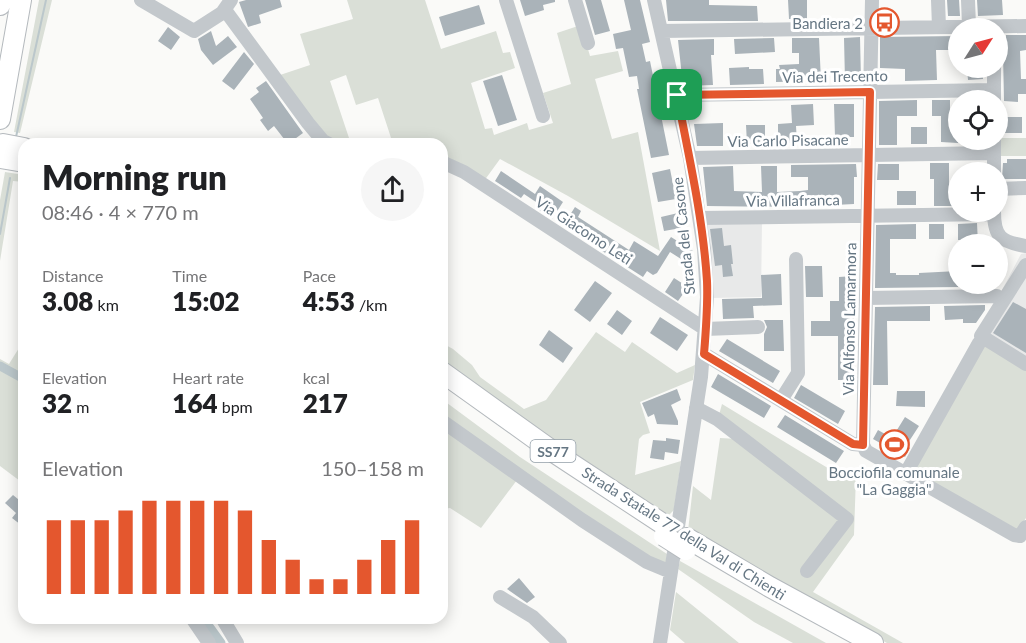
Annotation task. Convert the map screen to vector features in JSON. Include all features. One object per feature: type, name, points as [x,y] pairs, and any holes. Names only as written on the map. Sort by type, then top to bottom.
[{"type":"highway","points":[[0,5],[1,0]]},
{"type":"highway","points":[[0,119],[21,0]]},
{"type":"highway","points":[[2,151],[18,149]]},
{"type":"highway","points":[[2,151],[18,159]]},
{"type":"highway","name":"Strada Statale 77 della Val di Chienti","points":[[448,376],[665,531]]},
{"type":"highway","name":"Strada Statale 77 della Val di Chienti","points":[[448,388],[548,461],[851,643]]},
{"type":"highway","name":"Strada Statale 77 della Val di Chienti","points":[[686,544],[873,643]]},
{"type":"street","points":[[141,0],[194,31],[227,3],[320,138]]},
{"type":"street","points":[[506,0],[543,116]]},
{"type":"street","points":[[575,0],[588,43]]},
{"type":"street","name":"Strada del Casone","points":[[654,0],[690,158],[707,281],[704,354],[660,643]]},
{"type":"street","name":"Via Alfonso Lamarmora","points":[[863,445],[872,0]]},
{"type":"street","points":[[968,0],[969,18]]},
{"type":"street","points":[[938,4],[939,27]]},
{"type":"street","points":[[1008,27],[1026,26]]},
{"type":"street","points":[[662,31],[948,27]]},
{"type":"street","name":"Via dei Trecento","points":[[677,95],[870,92],[948,94]]},
{"type":"street","name":"Via Carlo Pisacane","points":[[690,158],[869,155],[948,149]]},
{"type":"street","name":"Via Giacomo Leti","points":[[448,165],[464,172],[705,329]]},
{"type":"street","points":[[1008,189],[1026,188]]},
{"type":"street","name":"Via Villafranca","points":[[700,218],[948,214]]},
{"type":"street","points":[[994,222],[994,227],[1000,237],[1014,244],[1026,246]]},
{"type":"street","points":[[781,400],[798,373],[796,259]]},
{"type":"street","points":[[1026,265],[981,336],[1026,364]]},
{"type":"street","points":[[866,298],[997,296]]},
{"type":"street","points":[[705,329],[758,327]]},
{"type":"street","points":[[906,473],[979,344]]},
{"type":"street","points":[[704,354],[853,444],[863,445],[866,451],[1014,535],[1020,536],[1026,527]]},
{"type":"street","points":[[696,408],[717,419],[847,519],[807,571]]},
{"type":"street","points":[[448,425],[582,520],[647,562],[671,572]]},
{"type":"street","points":[[500,597],[532,617],[560,643]]},
{"type":"street","points":[[196,624],[209,643]]},
{"type":"street","points":[[226,624],[237,643]]},
{"type":"shaded area","points":[[39,0],[52,0],[20,133],[14,132]]},
{"type":"shaded area","points":[[347,0],[425,0],[441,49],[496,31],[503,53],[510,52],[515,68],[471,83],[485,129],[492,128],[494,135],[527,123],[529,130],[553,123],[543,93],[571,84],[557,33],[581,25],[590,56],[618,51],[623,71],[595,79],[612,139],[638,132],[660,251],[568,196],[500,159],[484,181],[448,162],[448,138],[391,138],[378,98],[356,105],[346,75],[330,81],[349,138],[325,137],[280,75],[310,65],[300,34],[353,19]]},
{"type":"shaded area","points":[[1008,138],[1026,138],[1026,156],[1000,156],[1000,150],[1008,150]]},
{"type":"shaded area","points":[[5,172],[18,174],[18,181],[13,181],[0,261],[0,200]]},
{"type":"shaded area","points":[[706,222],[762,222],[761,297],[712,298]]},
{"type":"shaded area","points":[[1026,253],[1026,369],[976,339],[1000,294],[1008,294],[1008,279],[1021,254]]},
{"type":"shaded area","points":[[596,332],[625,352],[632,342],[677,373],[695,365],[693,380],[640,402],[650,433],[639,439],[635,475],[681,461],[674,510],[666,518],[465,382],[448,363],[448,346],[472,365],[480,377],[524,409],[546,400]]},
{"type":"shaded area","points":[[984,344],[1026,369],[1026,518],[1018,530],[912,471]]},
{"type":"shaded area","points":[[18,350],[18,480],[0,466],[0,359],[9,364]]},
{"type":"shaded area","points":[[448,404],[520,457],[667,554],[666,563],[660,564],[605,530],[448,419]]},
{"type":"shaded area","points":[[722,404],[841,476],[856,475],[854,535],[813,592],[903,643],[887,643],[688,531],[693,486],[711,500],[720,438],[738,439],[719,415]]},
{"type":"shaded area","points":[[448,431],[517,480],[481,528],[448,508]]},
{"type":"shaded area","points":[[680,561],[826,643],[793,643],[754,622],[678,569]]},
{"type":"shaded area","points":[[676,592],[739,643],[685,643],[670,630]]},
{"type":"building","points":[[280,0],[282,7],[259,15],[261,23],[248,27],[239,2]]},
{"type":"building","points":[[520,0],[555,0],[555,2],[543,5],[544,10],[525,16]]},
{"type":"building","points":[[585,0],[601,0],[610,31],[595,35]]},
{"type":"building","points":[[624,0],[640,0],[650,42],[642,44],[646,62],[650,61],[669,155],[651,158],[637,89],[639,89],[637,76],[629,77],[623,48],[616,49],[613,34],[631,30]]},
{"type":"building","points":[[666,0],[709,0],[709,5],[757,6],[758,21],[668,21]]},
{"type":"building","points":[[788,0],[807,0],[807,19],[789,19]]},
{"type":"building","points":[[947,0],[959,0],[960,16],[948,16]]},
{"type":"building","points":[[977,0],[1002,0],[1003,15],[978,16]]},
{"type":"building","points":[[479,5],[485,24],[445,36],[439,17]]},
{"type":"building","points":[[168,27],[180,37],[171,50],[158,41]]},
{"type":"building","points":[[211,31],[216,46],[228,36],[237,47],[213,65],[201,50],[198,39]]},
{"type":"building","points":[[1008,35],[1026,35],[1026,50],[1020,51],[1021,79],[1026,79],[1026,94],[1018,94],[1018,102],[1008,101],[1008,90],[1004,90],[1004,78],[1008,78]]},
{"type":"building","points":[[948,36],[948,50],[936,50],[937,80],[905,81],[905,69],[880,68],[880,37]]},
{"type":"building","points":[[860,37],[861,81],[845,81],[844,38]]},
{"type":"building","points":[[774,38],[775,52],[735,54],[734,39]]},
{"type":"building","points":[[792,38],[819,38],[821,81],[776,82],[776,69],[780,69],[779,65],[799,64],[799,53],[792,53]]},
{"type":"building","points":[[714,39],[714,55],[711,55],[713,85],[683,86],[678,40]]},
{"type":"building","points":[[244,52],[254,64],[234,90],[222,81]]},
{"type":"building","points":[[749,67],[749,69],[763,69],[764,84],[730,85],[729,68]]},
{"type":"building","points":[[502,75],[517,120],[498,126],[483,81]]},
{"type":"building","points":[[968,78],[983,78],[983,79],[968,80]]},
{"type":"building","points":[[266,81],[303,133],[296,138],[283,138],[274,126],[268,131],[260,120],[263,118],[250,99],[259,92],[256,88]]},
{"type":"building","points":[[917,100],[917,116],[897,116],[897,145],[879,145],[879,101]]},
{"type":"building","points":[[932,100],[948,100],[948,142],[941,142],[941,116],[932,116]]},
{"type":"building","points":[[813,104],[814,125],[796,126],[797,143],[778,143],[778,124],[792,123],[791,105]]},
{"type":"building","points":[[834,104],[854,104],[854,137],[835,137]]},
{"type":"building","points":[[1008,117],[1022,117],[1022,133],[1008,133]]},
{"type":"building","points":[[723,123],[723,146],[697,146],[694,124]]},
{"type":"building","points":[[746,125],[765,125],[765,144],[747,144]]},
{"type":"building","points":[[911,127],[927,127],[927,144],[911,144]]},
{"type":"building","points":[[1007,159],[1026,159],[1026,179],[1008,179]]},
{"type":"building","points":[[930,163],[948,163],[948,206],[934,206],[934,179],[930,179]]},
{"type":"building","points":[[856,164],[854,204],[796,207],[707,206],[703,167],[733,166],[734,191],[762,192],[761,166],[777,166],[777,192],[808,190],[808,177],[791,177],[791,165]]},
{"type":"building","points":[[878,164],[899,164],[899,180],[877,180]]},
{"type":"building","points":[[670,169],[676,199],[658,202],[652,173]]},
{"type":"building","points":[[501,171],[535,194],[540,186],[563,202],[552,219],[536,208],[539,204],[524,194],[521,198],[495,181]]},
{"type":"building","points":[[897,191],[916,191],[916,205],[897,205]]},
{"type":"building","points":[[575,207],[581,211],[578,217],[629,250],[634,241],[658,256],[671,237],[693,251],[690,256],[693,258],[689,264],[670,252],[657,273],[653,275],[647,271],[643,277],[563,226]]},
{"type":"building","points":[[678,213],[681,228],[664,231],[661,217]]},
{"type":"building","points":[[977,223],[978,234],[958,234],[958,224]]},
{"type":"building","points":[[916,224],[916,239],[890,239],[890,273],[919,275],[919,273],[948,272],[948,287],[875,288],[876,225]]},
{"type":"building","points":[[929,224],[944,224],[944,239],[929,239]]},
{"type":"building","points":[[722,228],[724,246],[731,245],[733,276],[723,277],[722,265],[715,266],[710,229]]},
{"type":"building","points":[[805,266],[822,266],[823,297],[806,297]]},
{"type":"building","points":[[781,274],[782,305],[753,306],[754,318],[723,319],[722,299],[762,298],[761,275]]},
{"type":"building","points":[[854,276],[854,380],[838,380],[838,336],[811,336],[811,321],[830,321],[830,301],[839,301],[839,277]]},
{"type":"building","points":[[674,278],[688,287],[678,301],[665,292]]},
{"type":"building","points":[[595,281],[612,293],[590,322],[574,310]]},
{"type":"building","points":[[1013,302],[1026,309],[1026,353],[993,333]]},
{"type":"building","points":[[985,305],[985,310],[976,323],[963,323],[963,319],[945,320],[944,306]]},
{"type":"building","points":[[930,306],[930,321],[887,321],[888,385],[873,385],[875,307]]},
{"type":"building","points":[[617,310],[632,321],[622,335],[607,324]]},
{"type":"building","points":[[660,317],[688,335],[677,351],[650,333]]},
{"type":"building","points":[[764,320],[783,320],[784,351],[764,351],[764,334],[767,327]]},
{"type":"building","points":[[549,330],[573,348],[563,363],[539,345]]},
{"type":"building","points":[[727,339],[780,371],[773,383],[719,351]]},
{"type":"building","points":[[718,374],[771,406],[764,418],[711,387]]},
{"type":"building","points":[[801,385],[845,411],[838,424],[794,398]]},
{"type":"building","points":[[677,389],[681,400],[671,405],[678,425],[657,424],[654,414],[648,417],[642,403]]},
{"type":"building","points":[[897,391],[925,391],[925,407],[896,406]]},
{"type":"building","points":[[785,415],[844,451],[836,463],[777,427]]},
{"type":"building","points":[[905,417],[919,426],[906,446],[910,448],[905,457],[873,439],[878,430],[892,438]]},
{"type":"building","points":[[666,438],[680,440],[678,454],[665,452],[664,460],[650,458],[653,440],[666,441]]},
{"type":"building","points":[[13,495],[18,499],[18,523],[12,518],[16,513],[5,503]]},
{"type":"building","points":[[519,578],[535,597],[527,603],[507,589]]},
{"type":"waterway","points":[[16,137],[46,0]]},
{"type":"waterway","points":[[0,234],[10,178]]},
{"type":"waterway","points":[[0,366],[18,376]]},
{"type":"waterway","points":[[207,624],[221,643]]},
{"type":"place","name":"Bandiera 2","points":[[884,23]]},
{"type":"place","name":"Bocciofila comunale \"La Gaggia\"","points":[[894,445]]},
{"type":"route","points":[[870,92],[863,445],[853,444],[704,354],[707,281],[700,218],[677,95],[870,92]]}]
